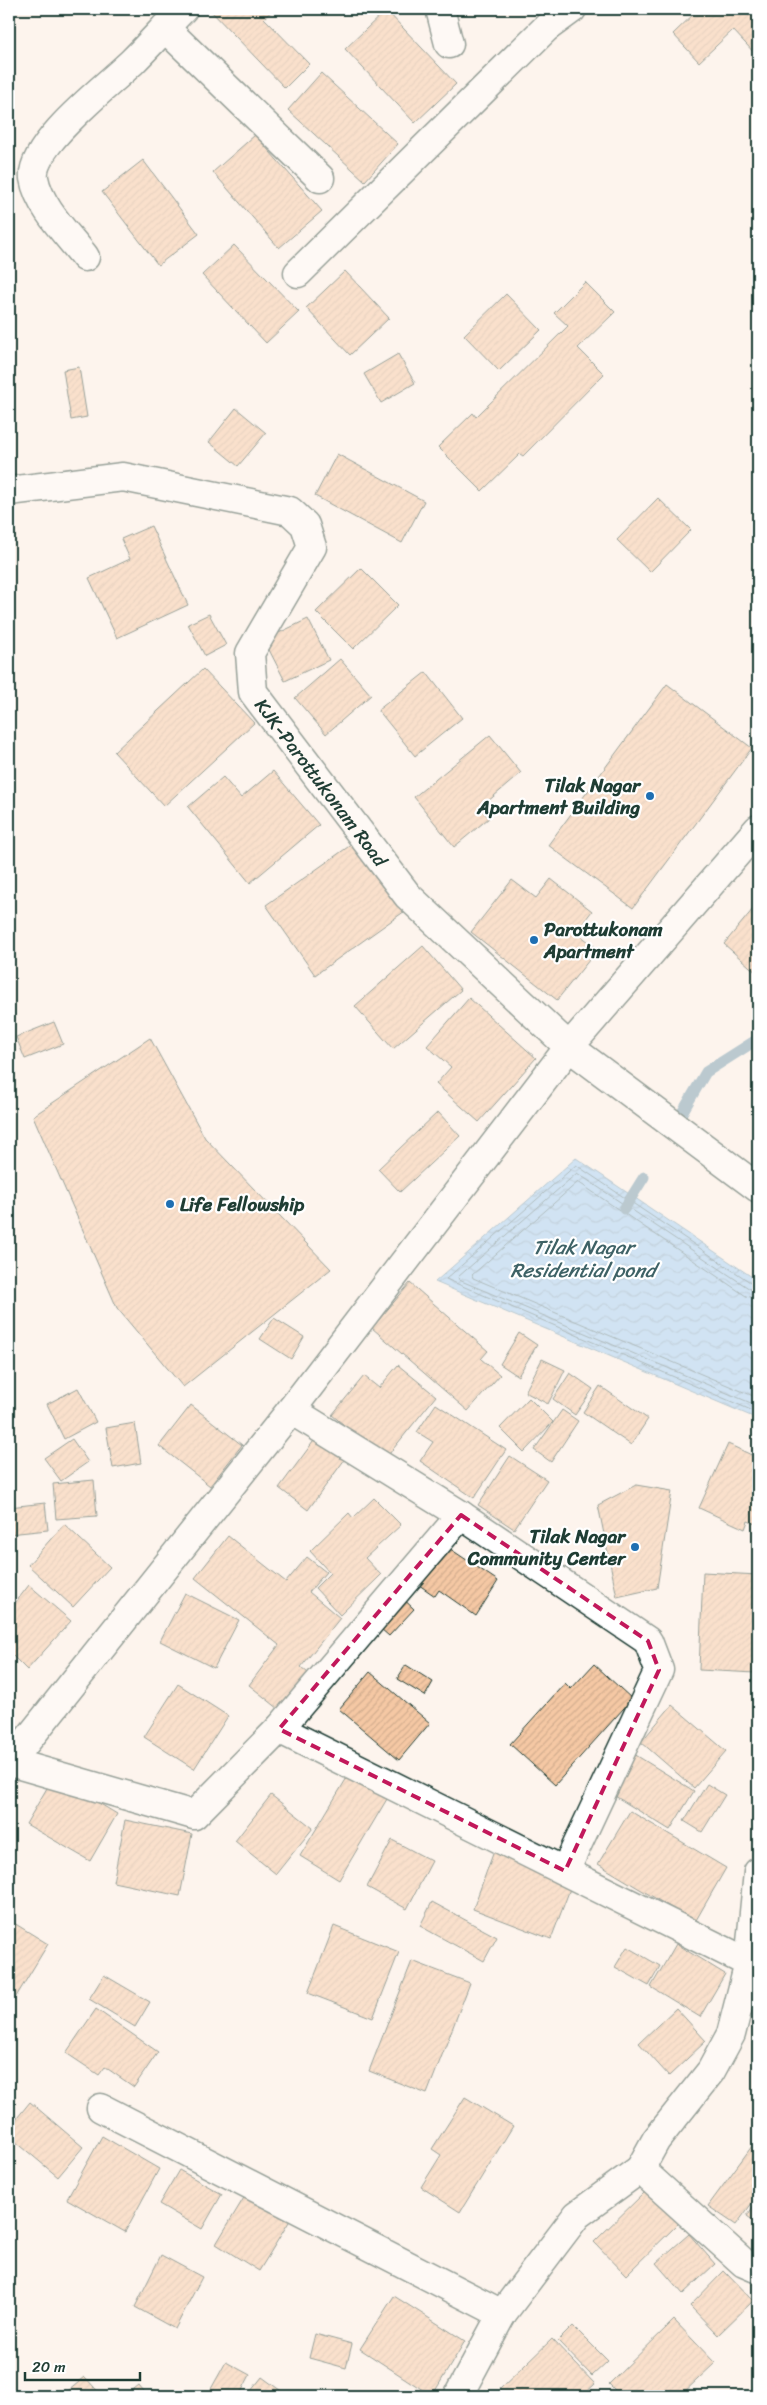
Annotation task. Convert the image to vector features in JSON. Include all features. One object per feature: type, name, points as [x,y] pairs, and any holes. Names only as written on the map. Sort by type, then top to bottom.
[{"type":"street","points":[[440,9],[448,44]]},
{"type":"street","points":[[298,273],[546,28],[572,9]]},
{"type":"street","points":[[85,257],[45,204],[35,180],[34,168],[55,134],[132,62],[174,18],[320,178]]},
{"type":"street","name":"KJK-Parottukonam Road","points":[[9,491],[123,478],[290,511],[305,525],[312,547],[250,653],[253,692],[408,896],[569,1047],[758,1188]]},
{"type":"street","points":[[461,1514],[279,1729],[194,1815],[10,1762],[291,1410],[569,1047],[758,829]]},
{"type":"street","points":[[291,1410],[461,1514],[648,1641],[658,1670],[566,1872]]},
{"type":"street","points":[[279,1729],[749,1963]]},
{"type":"street","points":[[458,2396],[502,2314],[577,2215],[640,2169],[656,2140],[711,2070],[731,2034],[749,1963],[758,1872]]},
{"type":"street","points":[[101,2108],[502,2314]]},
{"type":"street","points":[[640,2169],[744,2264],[758,2269]]},
{"type":"highlighted area","points":[[461,1515],[648,1641],[659,1670],[565,1871],[279,1729]]},
{"type":"water","name":"Tilak Nagar Residential pond","points":[[576,1158],[758,1281],[758,1419],[435,1282]]},
{"type":"building","points":[[209,9],[274,9],[264,18],[309,64],[285,88]]},
{"type":"building","points":[[699,9],[758,9],[758,57],[733,30],[699,62],[673,34]]},
{"type":"building","points":[[386,10],[456,84],[415,123],[345,49]]},
{"type":"building","points":[[321,73],[398,144],[365,181],[288,110]]},
{"type":"building","points":[[255,135],[322,211],[279,248],[213,172]]},
{"type":"building","points":[[143,160],[199,234],[158,265],[102,192]]},
{"type":"building","points":[[234,245],[299,312],[266,343],[202,275]]},
{"type":"building","points":[[345,271],[389,318],[350,355],[306,308]]},
{"type":"building","points":[[585,282],[615,312],[578,348],[604,374],[523,456],[520,454],[482,491],[438,447],[473,413],[476,417],[568,326],[554,313]]},
{"type":"building","points":[[506,294],[541,330],[499,371],[464,335]]},
{"type":"building","points":[[398,354],[415,383],[381,403],[364,374]]},
{"type":"building","points":[[79,367],[87,417],[71,420],[63,370]]},
{"type":"building","points":[[236,408],[266,433],[238,466],[209,442]]},
{"type":"building","points":[[337,454],[424,501],[402,543],[315,496]]},
{"type":"building","points":[[658,498],[691,530],[650,572],[617,540]]},
{"type":"building","points":[[151,526],[188,605],[117,638],[89,578],[130,559],[121,539]]},
{"type":"building","points":[[361,568],[398,605],[353,649],[316,612]]},
{"type":"building","points":[[209,614],[226,645],[205,656],[188,624]]},
{"type":"building","points":[[308,619],[329,660],[285,681],[264,640]]},
{"type":"building","points":[[340,659],[371,695],[326,734],[295,698]]},
{"type":"building","points":[[203,669],[254,723],[164,806],[114,752]]},
{"type":"building","points":[[426,672],[462,718],[415,756],[378,710]]},
{"type":"building","name":"Tilak Nagar Apartment Building","points":[[667,684],[752,748],[633,908],[548,845]]},
{"type":"building","points":[[490,735],[521,773],[480,808],[489,818],[454,847],[414,797]]},
{"type":"building","points":[[273,771],[319,825],[250,883],[188,807],[223,777],[241,798]]},
{"type":"building","points":[[355,842],[405,911],[315,975],[266,905]]},
{"type":"building","name":"Parottukonam Apartment","points":[[551,879],[592,911],[576,932],[598,949],[557,1000],[471,932],[512,880],[536,898]]},
{"type":"building","points":[[758,903],[758,974],[724,944]]},
{"type":"building","points":[[423,946],[461,990],[393,1049],[355,1006]]},
{"type":"building","points":[[469,998],[536,1058],[479,1122],[436,1084],[451,1067],[427,1046]]},
{"type":"building","points":[[54,1022],[63,1044],[25,1059],[16,1037]]},
{"type":"building","name":"Life Fellowship","points":[[150,1038],[205,1138],[331,1269],[183,1387],[117,1308],[33,1116]]},
{"type":"building","points":[[438,1112],[460,1136],[400,1192],[378,1169]]},
{"type":"building","points":[[410,1283],[488,1351],[481,1359],[500,1375],[468,1411],[372,1328]]},
{"type":"building","points":[[274,1318],[304,1337],[291,1359],[260,1339]]},
{"type":"building","points":[[519,1333],[537,1345],[518,1376],[500,1364]]},
{"type":"building","points":[[542,1359],[565,1370],[548,1404],[525,1392]]},
{"type":"building","points":[[398,1365],[436,1396],[385,1459],[332,1415],[364,1376],[379,1388]]},
{"type":"building","points":[[570,1373],[593,1389],[575,1415],[553,1399]]},
{"type":"building","points":[[600,1386],[648,1419],[631,1445],[583,1412]]},
{"type":"building","points":[[78,1388],[96,1422],[64,1439],[47,1404]]},
{"type":"building","points":[[529,1398],[553,1422],[524,1452],[500,1428]]},
{"type":"building","points":[[436,1404],[506,1450],[474,1498],[420,1461],[433,1442],[417,1432]]},
{"type":"building","points":[[191,1405],[242,1445],[210,1486],[159,1446]]},
{"type":"building","points":[[562,1410],[578,1421],[551,1462],[534,1450]]},
{"type":"building","points":[[135,1423],[141,1463],[113,1468],[106,1428]]},
{"type":"building","points":[[316,1438],[345,1459],[308,1510],[279,1488]]},
{"type":"building","points":[[72,1439],[88,1462],[61,1481],[44,1458]]},
{"type":"building","points":[[728,1444],[758,1458],[758,1525],[748,1521],[745,1529],[699,1508]]},
{"type":"building","points":[[510,1456],[547,1480],[514,1529],[478,1505]]},
{"type":"building","points":[[94,1480],[97,1516],[56,1519],[53,1484]]},
{"type":"building","name":"Tilak Nagar Community Center","points":[[636,1485],[672,1491],[657,1588],[617,1597],[598,1505]]},
{"type":"building","points":[[374,1498],[401,1525],[365,1558],[381,1575],[340,1615],[315,1588],[330,1573],[310,1551],[349,1513],[353,1518]]},
{"type":"building","points":[[45,1503],[48,1530],[9,1534],[9,1507]]},
{"type":"building","points":[[64,1524],[110,1567],[73,1607],[28,1565]]},
{"type":"building","points":[[228,1536],[286,1582],[307,1557],[326,1572],[309,1592],[340,1618],[301,1667],[308,1673],[279,1709],[249,1685],[279,1645],[195,1578]]},
{"type":"building","points":[[434,1538],[498,1581],[476,1616],[439,1590],[435,1596],[409,1578]]},
{"type":"building","points":[[703,1572],[758,1575],[755,1673],[699,1670]]},
{"type":"building","points":[[29,1585],[71,1621],[27,1670],[9,1652],[9,1611]]},
{"type":"building","points":[[185,1593],[239,1620],[214,1668],[160,1641]]},
{"type":"building","points":[[398,1594],[414,1609],[389,1636],[373,1622]]},
{"type":"building","points":[[594,1664],[632,1699],[555,1785],[510,1744],[565,1683],[571,1689]]},
{"type":"building","points":[[406,1665],[433,1682],[425,1696],[397,1679]]},
{"type":"building","points":[[370,1672],[430,1723],[399,1760],[339,1709]]},
{"type":"building","points":[[178,1684],[228,1716],[194,1769],[144,1737]]},
{"type":"building","points":[[672,1705],[726,1751],[694,1788],[641,1742]]},
{"type":"building","points":[[634,1754],[694,1791],[670,1830],[610,1793]]},
{"type":"building","points":[[54,1776],[117,1814],[90,1861],[26,1824]]},
{"type":"building","points":[[348,1776],[387,1799],[339,1880],[300,1856]]},
{"type":"building","points":[[707,1784],[725,1795],[702,1832],[684,1821]]},
{"type":"building","points":[[271,1795],[313,1828],[276,1874],[235,1841]]},
{"type":"building","points":[[630,1811],[726,1868],[695,1922],[598,1864]]},
{"type":"building","points":[[125,1820],[192,1834],[180,1896],[113,1882]]},
{"type":"building","points":[[392,1840],[432,1861],[407,1909],[367,1887]]},
{"type":"building","points":[[494,1851],[573,1881],[551,1939],[473,1909]]},
{"type":"building","points":[[432,1902],[497,1937],[484,1961],[420,1926]]},
{"type":"building","points":[[9,1920],[48,1944],[11,2005],[9,2003]]},
{"type":"building","points":[[334,1926],[399,1952],[373,2018],[308,1993]]},
{"type":"building","points":[[676,1944],[725,1974],[700,2017],[651,1987]]},
{"type":"building","points":[[627,1947],[660,1966],[649,1986],[615,1967]]},
{"type":"building","points":[[412,1961],[470,1983],[427,2094],[369,2071]]},
{"type":"building","points":[[104,1975],[150,2002],[135,2027],[89,1999]]},
{"type":"building","points":[[676,2008],[706,2041],[669,2076],[639,2043]]},
{"type":"building","points":[[96,2009],[158,2052],[134,2087],[105,2067],[99,2075],[66,2053]]},
{"type":"building","points":[[465,2097],[513,2126],[460,2212],[421,2187],[441,2155],[432,2149]]},
{"type":"building","points":[[30,2102],[83,2147],[58,2177],[9,2136],[9,2128]]},
{"type":"building","points":[[102,2136],[159,2169],[125,2232],[67,2199]]},
{"type":"building","points":[[755,2142],[758,2145],[758,2195],[736,2225],[708,2206]]},
{"type":"building","points":[[179,2170],[222,2194],[202,2229],[159,2204]]},
{"type":"building","points":[[647,2190],[679,2223],[626,2275],[594,2242]]},
{"type":"building","points":[[248,2191],[292,2217],[259,2271],[216,2244]]},
{"type":"building","points":[[758,2199],[758,2224],[747,2216]]},
{"type":"building","points":[[689,2234],[715,2264],[683,2294],[656,2263]]},
{"type":"building","points":[[161,2255],[202,2277],[175,2329],[135,2307]]},
{"type":"building","points":[[724,2271],[753,2301],[718,2335],[690,2306]]},
{"type":"building","points":[[394,2296],[465,2341],[432,2396],[360,2349]]},
{"type":"building","points":[[674,2320],[715,2363],[680,2396],[621,2396],[609,2384]]},
{"type":"building","points":[[573,2326],[608,2361],[592,2376],[558,2341]]},
{"type":"building","points":[[315,2334],[352,2344],[346,2368],[309,2358]]},
{"type":"building","points":[[552,2339],[595,2384],[582,2396],[507,2396],[500,2389]]},
{"type":"building","points":[[226,2362],[250,2375],[239,2396],[207,2396]]},
{"type":"building","points":[[85,2377],[102,2396],[62,2396]]},
{"type":"building","points":[[262,2377],[288,2396],[247,2396]]},
{"type":"building","points":[[139,2385],[148,2396],[125,2396]]},
{"type":"waterway","points":[[676,1123],[706,1072],[758,1039]]},
{"type":"waterway","points":[[624,1209],[644,1177]]},
{"type":"place","name":"Tilak Nagar Apartment Building","points":[[650,796]]},
{"type":"place","name":"Parottukonam Apartment","points":[[534,940]]},
{"type":"place","name":"Life Fellowship","points":[[170,1204]]},
{"type":"place","name":"Tilak Nagar Community Center","points":[[635,1547]]}]
